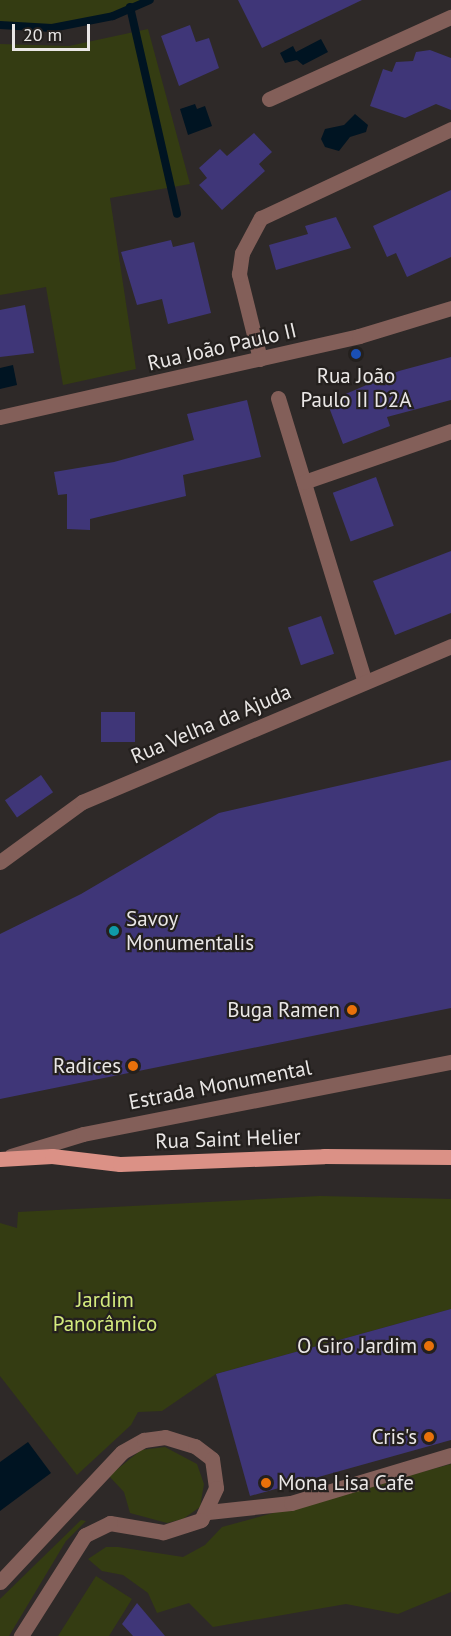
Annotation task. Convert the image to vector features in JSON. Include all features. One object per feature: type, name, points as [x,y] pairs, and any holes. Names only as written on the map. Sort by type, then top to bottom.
[{"type":"main road","name":"Rua Saint Helier","points":[[4,1158],[52,1156],[120,1164],[324,1156],[451,1157]]},
{"type":"street","points":[[269,99],[451,17]]},
{"type":"street","points":[[260,359],[238,274],[242,253],[261,218],[451,129]]},
{"type":"street","name":"Rua João Paulo II","points":[[0,417],[260,359],[451,308]]},
{"type":"street","points":[[278,398],[365,682]]},
{"type":"street","points":[[304,482],[451,432]]},
{"type":"street","name":"Rua Velha da Ajuda","points":[[0,862],[82,802],[451,646]]},
{"type":"street","name":"Estrada Monumental","points":[[4,1158],[93,1132],[451,1062]]},
{"type":"street","points":[[0,1582],[106,1466],[144,1440],[180,1440],[212,1459],[216,1488],[208,1512]]},
{"type":"street","points":[[21,1636],[73,1546],[85,1535],[110,1523],[178,1531],[208,1512],[291,1503],[451,1455]]},
{"type":"green space","points":[[0,0],[146,0],[113,14],[52,26],[0,24]]},
{"type":"green space","points":[[148,29],[190,184],[110,198],[136,369],[63,385],[46,287],[0,295],[0,44],[69,46]]},
{"type":"green space","name":"Jardim Panorâmico","points":[[320,1196],[451,1199],[451,1309],[216,1374],[162,1411],[138,1412],[131,1425],[77,1475],[0,1376],[0,1223],[17,1228],[18,1212]]},
{"type":"green space","points":[[165,1447],[197,1464],[204,1484],[200,1507],[183,1519],[167,1523],[130,1513],[124,1492],[109,1476],[141,1450]]},
{"type":"green space","points":[[451,1464],[451,1592],[398,1614],[346,1604],[213,1627],[189,1603],[157,1613],[148,1593],[123,1575],[102,1571],[88,1559],[106,1547],[183,1557],[205,1545],[222,1527]]},
{"type":"green space","points":[[81,1520],[86,1521],[66,1541],[9,1636],[0,1636],[0,1599]]},
{"type":"green space","points":[[96,1576],[132,1599],[109,1636],[58,1636]]},
{"type":"water","points":[[321,39],[328,52],[303,65],[297,60],[285,63],[280,53],[293,46],[296,52]]},
{"type":"water","points":[[195,104],[197,109],[205,106],[212,126],[188,135],[180,109]]},
{"type":"water","points":[[355,114],[368,125],[366,132],[350,137],[339,151],[325,147],[321,139],[325,129],[344,125]]},
{"type":"water","points":[[13,365],[17,385],[0,389],[0,368]]},
{"type":"water","points":[[28,1442],[51,1473],[0,1511],[0,1462]]},
{"type":"building","points":[[238,0],[362,0],[262,48]]},
{"type":"building","points":[[190,25],[196,42],[209,38],[219,68],[179,86],[161,36]]},
{"type":"building","points":[[430,50],[451,58],[451,110],[436,104],[405,118],[370,106],[383,69],[392,72],[396,62],[413,61],[416,52]]},
{"type":"building","points":[[254,133],[272,152],[259,164],[265,171],[222,210],[199,185],[207,178],[199,168],[220,149],[227,156]]},
{"type":"building","points":[[451,190],[451,257],[407,277],[396,253],[387,257],[373,226]]},
{"type":"building","points":[[336,217],[351,248],[276,270],[269,245],[308,234],[305,226]]},
{"type":"building","points":[[171,240],[173,247],[194,242],[211,313],[168,324],[162,299],[137,305],[121,252]]},
{"type":"building","points":[[25,305],[34,353],[0,357],[0,310]]},
{"type":"building","points":[[451,357],[451,400],[387,417],[390,426],[343,444],[327,402],[399,371]]},
{"type":"building","points":[[247,400],[261,457],[183,475],[186,496],[90,519],[90,530],[67,529],[67,494],[58,495],[54,472],[114,462],[194,440],[187,414]]},
{"type":"building","points":[[376,477],[394,526],[351,542],[333,493]]},
{"type":"building","points":[[451,551],[451,613],[395,635],[373,581]]},
{"type":"building","points":[[321,616],[334,654],[301,665],[288,627]]},
{"type":"building","points":[[101,712],[135,712],[135,742],[101,742]]},
{"type":"building","name":"Savoy Monumentalis","points":[[451,760],[451,1008],[0,1099],[0,934],[81,894],[219,813]]},
{"type":"building","points":[[41,775],[53,792],[17,817],[5,800]]},
{"type":"building","points":[[451,1309],[451,1440],[250,1496],[216,1374]]},
{"type":"building","points":[[137,1603],[165,1636],[133,1636],[122,1624]]},
{"type":"waterway","points":[[0,25],[52,28],[113,16],[150,0]]},
{"type":"waterway","points":[[130,7],[177,214]]},
{"type":"place","name":"Rua João Paulo II D2A","points":[[356,354]]},
{"type":"place","name":"Savoy Monumentalis","points":[[114,931]]},
{"type":"place","name":"Buga Ramen","points":[[352,1010]]},
{"type":"place","name":"Radices","points":[[133,1066]]},
{"type":"place","name":"O Giro Jardim","points":[[429,1346]]},
{"type":"place","name":"Cris's","points":[[429,1437]]},
{"type":"place","name":"Mona Lisa Cafe","points":[[266,1483]]}]
